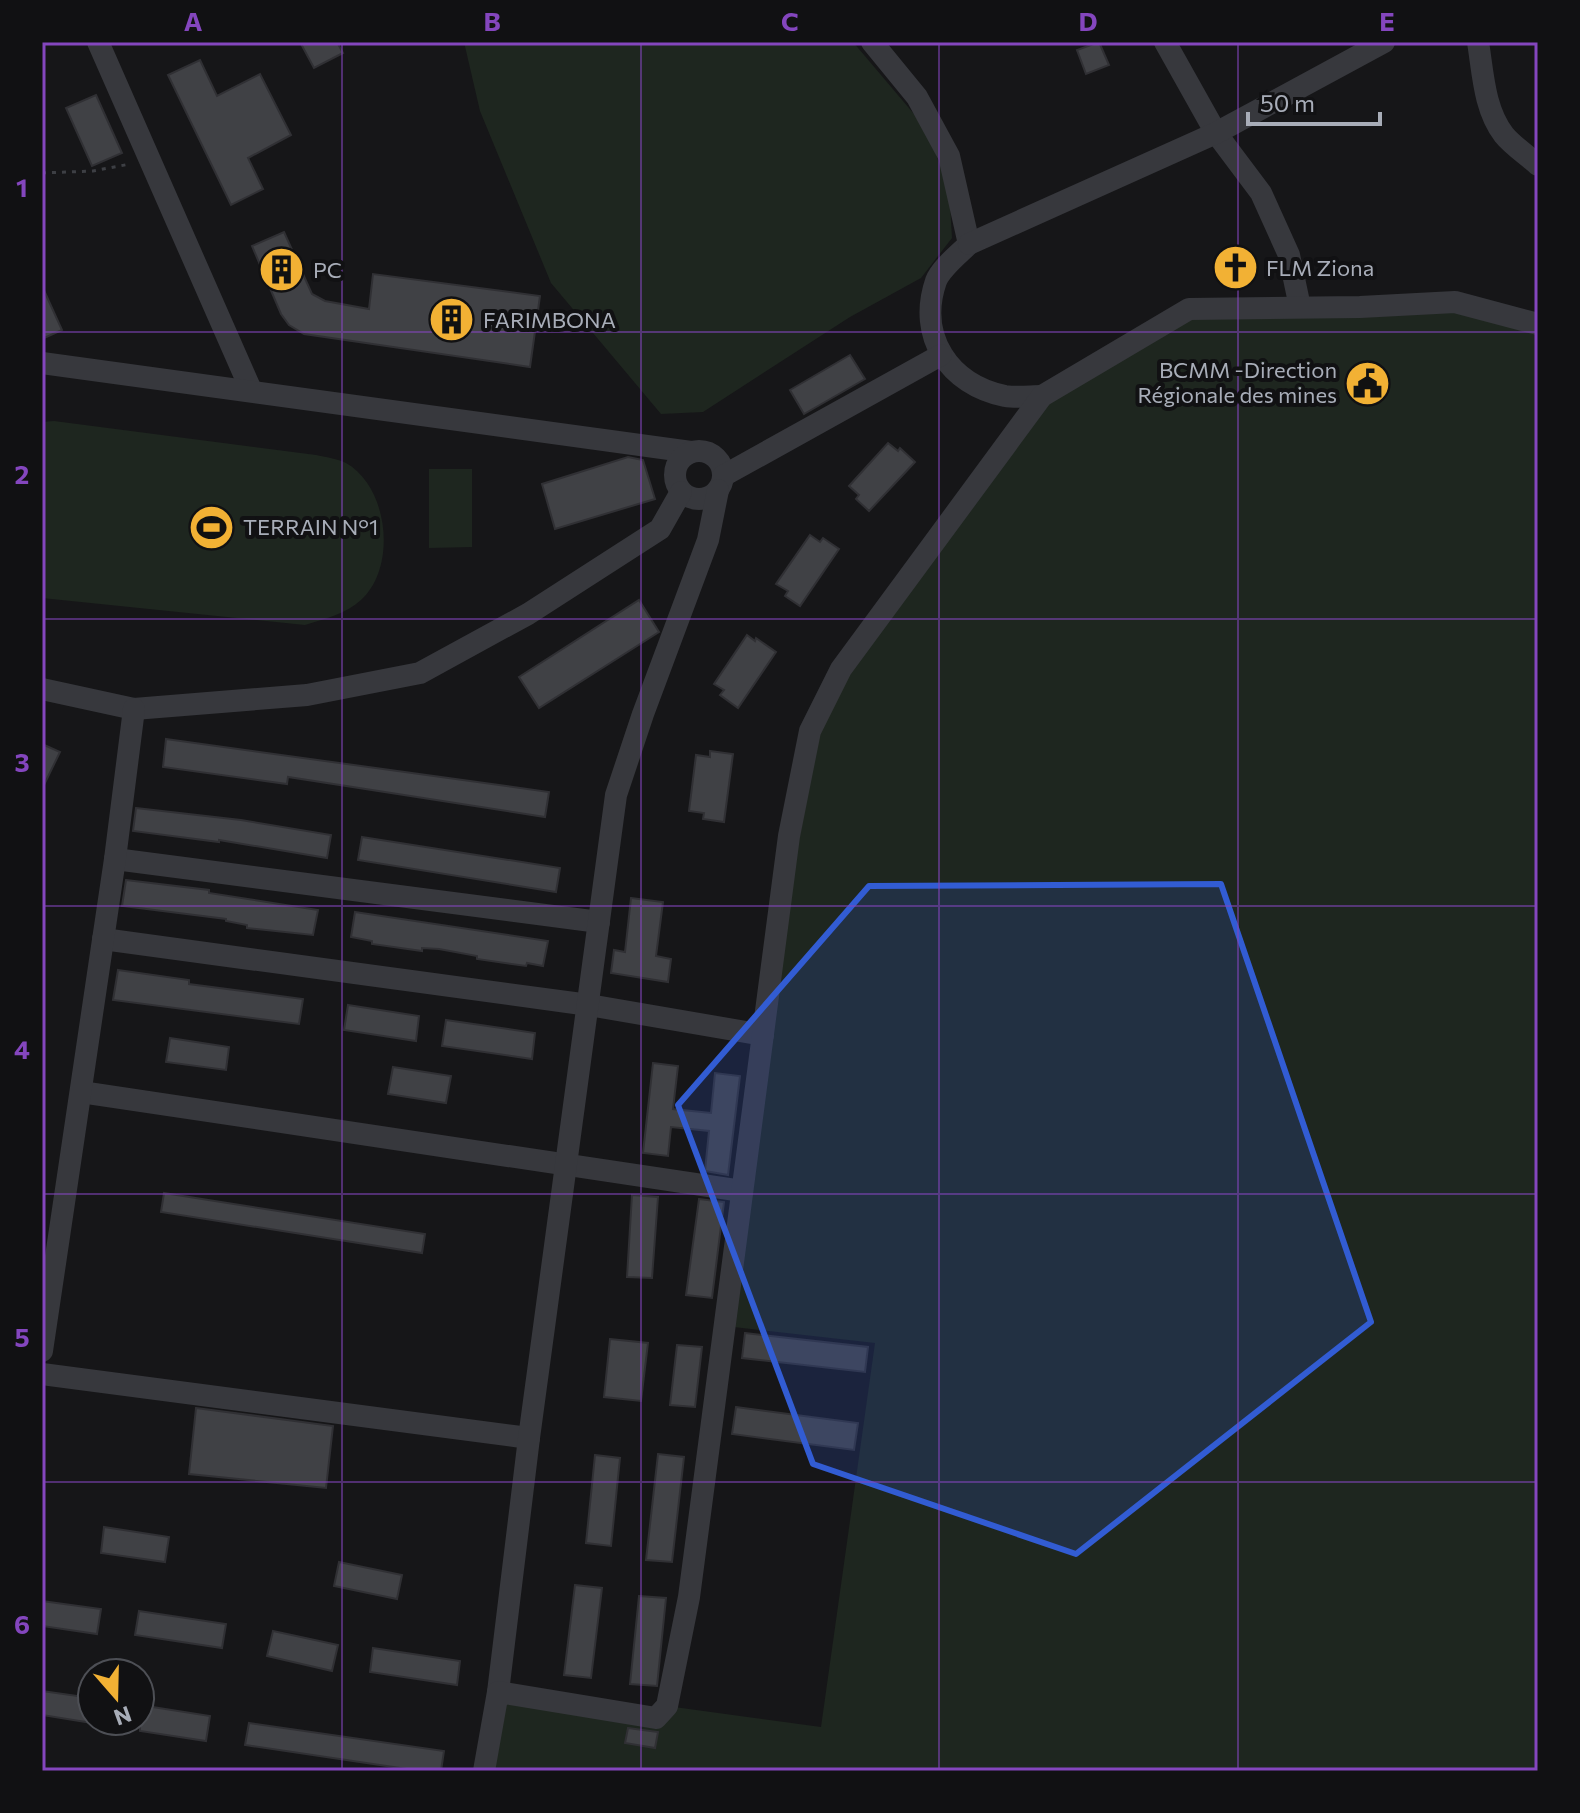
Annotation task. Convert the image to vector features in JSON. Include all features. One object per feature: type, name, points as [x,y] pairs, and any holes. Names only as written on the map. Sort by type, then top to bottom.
[{"type":"street","points":[[98,42],[251,390]]},
{"type":"street","points":[[872,42],[917,97],[949,156],[969,244]]},
{"type":"street","points":[[1165,42],[1216,133],[1261,193],[1289,255],[1300,307]]},
{"type":"street","points":[[1042,396],[1006,396],[967,383],[941,355],[929,321],[937,278],[969,244],[1216,133],[1384,42]]},
{"type":"street","points":[[1478,42],[1486,94],[1494,119],[1506,137],[1538,165]]},
{"type":"street","points":[[498,1692],[656,1718],[667,1706],[689,1597],[789,836],[810,731],[841,669],[1042,396],[1189,309],[1455,302],[1538,324]]},
{"type":"street","points":[[691,452],[679,461],[675,469],[676,485],[681,492],[696,499],[712,496],[721,483],[941,355]]},
{"type":"street","points":[[42,363],[699,451],[719,461],[721,483],[708,540],[616,795],[498,1692],[484,1771]]},
{"type":"street","points":[[42,689],[134,709],[307,695],[420,673],[528,614],[660,529],[681,492]]},
{"type":"street","points":[[42,1351],[52,1216],[81,1092],[134,709]]},
{"type":"street","points":[[115,859],[599,922]]},
{"type":"street","points":[[103,939],[589,1005],[763,1035]]},
{"type":"street","points":[[81,1092],[742,1191]]},
{"type":"street","points":[[42,1374],[529,1438]]},
{"type":"path","points":[[42,173],[93,171],[149,160]]},
{"type":"highlighted area","points":[[1221,884],[1371,1322],[1076,1554],[813,1464],[678,1105],[869,886]]},
{"type":"shaded area","points":[[464,42],[853,42],[925,127],[949,187],[952,238],[921,278],[850,317],[703,412],[661,414],[551,283],[480,111]]},
{"type":"shaded area","points":[[1455,302],[1538,324],[1538,1771],[484,1771],[498,1692],[656,1718],[667,1706],[821,1727],[875,1343],[725,1326],[810,731],[1042,396],[1189,309]]},
{"type":"shaded area","name":"TERRAIN N°1","points":[[54,421],[316,455],[346,463],[360,474],[372,490],[379,508],[383,549],[380,568],[372,586],[349,609],[305,625],[42,598],[42,422]]},
{"type":"shaded area","points":[[429,469],[472,469],[472,547],[429,548]]},
{"type":"building","points":[[300,42],[337,42],[343,53],[314,68]]},
{"type":"building","points":[[1099,42],[1109,65],[1086,74],[1077,50]]},
{"type":"building","points":[[200,60],[217,96],[260,74],[291,135],[248,158],[263,189],[231,205],[168,75]]},
{"type":"building","points":[[96,95],[122,153],[92,166],[66,108]]},
{"type":"building","name":"FARIMBONA","points":[[284,232],[312,294],[325,301],[369,309],[373,274],[540,296],[530,367],[304,334],[289,325],[281,314],[252,246]]},
{"type":"building","points":[[42,286],[62,330],[42,339]]},
{"type":"building","points":[[850,355],[865,379],[804,414],[790,390]]},
{"type":"building","points":[[888,443],[898,451],[900,448],[915,462],[869,511],[856,499],[859,495],[849,486]]},
{"type":"building","points":[[628,457],[643,460],[655,499],[555,529],[542,484]]},
{"type":"building","points":[[810,535],[820,542],[823,538],[839,549],[800,606],[785,596],[788,591],[776,584]]},
{"type":"building","points":[[639,600],[659,632],[539,708],[519,677]]},
{"type":"building","points":[[747,635],[776,652],[738,708],[720,695],[724,690],[714,684]]},
{"type":"building","points":[[166,739],[549,792],[545,817],[288,777],[287,784],[163,767]]},
{"type":"building","points":[[42,744],[60,752],[42,789]]},
{"type":"building","points":[[710,751],[733,754],[724,822],[703,819],[704,813],[689,811],[696,755],[710,757]]},
{"type":"building","points":[[136,808],[241,820],[331,835],[327,858],[219,840],[133,831]]},
{"type":"building","points":[[362,837],[560,868],[556,892],[358,860]]},
{"type":"building","points":[[126,880],[209,890],[209,893],[318,910],[313,935],[247,928],[247,925],[226,919],[122,906]]},
{"type":"building","points":[[631,898],[663,902],[656,956],[671,959],[668,982],[611,973],[614,950],[625,952]]},
{"type":"building","points":[[355,912],[548,941],[543,966],[477,959],[477,956],[439,949],[422,948],[422,951],[372,944],[372,941],[351,937]]},
{"type":"building","points":[[118,970],[189,980],[189,984],[303,999],[299,1024],[113,1000]]},
{"type":"building","points":[[348,1005],[419,1016],[416,1041],[344,1030]]},
{"type":"building","points":[[446,1020],[535,1033],[532,1059],[442,1046]]},
{"type":"building","points":[[170,1038],[229,1047],[226,1070],[166,1062]]},
{"type":"building","points":[[653,1063],[678,1066],[673,1109],[711,1113],[715,1073],[740,1076],[728,1175],[705,1171],[709,1131],[671,1127],[668,1156],[643,1153]]},
{"type":"building","points":[[393,1067],[451,1076],[446,1103],[388,1094]]},
{"type":"building","points":[[164,1193],[425,1234],[422,1253],[161,1212]]},
{"type":"building","points":[[632,1195],[658,1197],[652,1278],[627,1277]]},
{"type":"building","points":[[699,1199],[724,1202],[712,1298],[686,1295]]},
{"type":"building","points":[[745,1333],[868,1347],[865,1372],[742,1358]]},
{"type":"building","points":[[610,1339],[648,1343],[641,1401],[604,1397]]},
{"type":"building","points":[[677,1345],[702,1347],[695,1407],[670,1405]]},
{"type":"building","points":[[736,1407],[858,1423],[854,1450],[732,1434]]},
{"type":"building","points":[[196,1408],[333,1426],[326,1488],[189,1474]]},
{"type":"building","points":[[658,1454],[684,1457],[672,1562],[646,1560]]},
{"type":"building","points":[[595,1455],[620,1458],[611,1546],[586,1543]]},
{"type":"building","points":[[104,1527],[169,1537],[165,1562],[101,1553]]},
{"type":"building","points":[[339,1562],[402,1575],[397,1599],[334,1586]]},
{"type":"building","points":[[575,1585],[602,1588],[591,1678],[564,1675]]},
{"type":"building","points":[[639,1596],[666,1598],[657,1686],[630,1684]]},
{"type":"building","points":[[42,1601],[101,1609],[97,1634],[42,1626]]},
{"type":"building","points":[[139,1611],[226,1624],[222,1648],[135,1635]]},
{"type":"building","points":[[273,1631],[338,1645],[332,1671],[267,1656]]},
{"type":"building","points":[[373,1648],[460,1661],[457,1685],[370,1672]]},
{"type":"building","points":[[42,1691],[76,1696],[76,1720],[42,1715]]},
{"type":"building","points":[[156,1708],[210,1716],[206,1741],[156,1733]]},
{"type":"building","points":[[249,1723],[444,1751],[441,1771],[420,1771],[245,1745]]},
{"type":"building","points":[[628,1728],[658,1732],[655,1748],[625,1743]]},
{"type":"place","name":"FLM Ziona","points":[[1235,268]]},
{"type":"place","name":"PC","points":[[282,270]]},
{"type":"place","name":"FARIMBONA","points":[[452,320]]},
{"type":"place","name":"BCMM -Direction Régionale des mines","points":[[1368,383]]},
{"type":"place","name":"TERRAIN N°1","points":[[212,527]]}]
